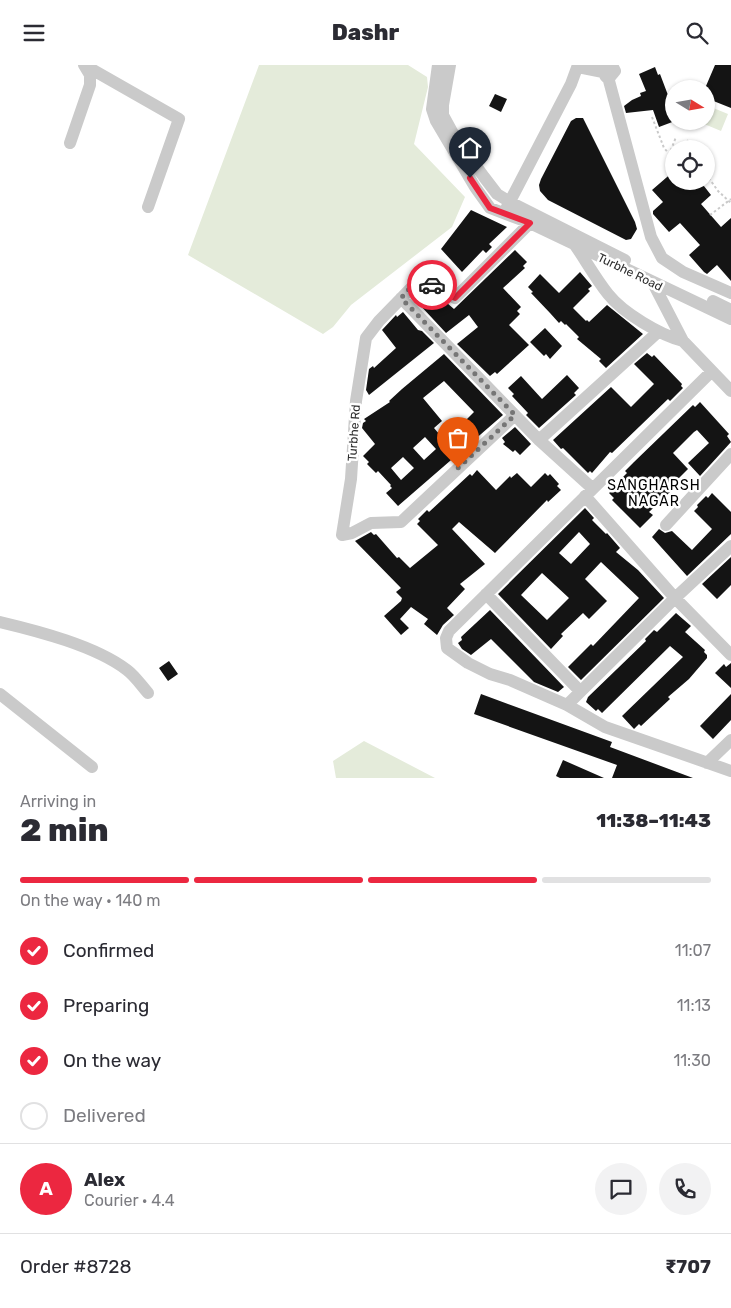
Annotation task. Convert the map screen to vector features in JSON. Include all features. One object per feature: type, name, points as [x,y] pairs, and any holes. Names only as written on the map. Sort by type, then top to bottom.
[{"type":"street","points":[[70,143],[90,85],[90,75],[85,65]]},
{"type":"street","points":[[85,65],[179,119],[148,207]]},
{"type":"street","points":[[438,65],[432,109],[436,121],[484,202],[490,208],[506,208],[731,310]]},
{"type":"street","points":[[450,65],[443,115],[455,137],[498,194],[506,208]]},
{"type":"street","points":[[506,208],[578,66],[607,70],[651,237],[662,258],[683,273],[731,293]]},
{"type":"street","name":"Turbhe Road","points":[[506,208],[530,223],[731,319]]},
{"type":"street","name":"Turbhe Rd","points":[[515,415],[401,522],[372,523],[352,533],[342,535],[351,479],[356,401],[366,338],[379,321],[418,281],[423,280],[455,298],[530,223]]},
{"type":"street","points":[[575,245],[609,296],[658,332],[683,341]]},
{"type":"street","points":[[653,283],[683,341],[731,391]]},
{"type":"street","points":[[401,298],[588,492],[675,598],[731,655]]},
{"type":"street","points":[[539,440],[658,332]]},
{"type":"street","points":[[711,371],[449,631],[446,638],[447,648],[468,663],[490,674],[510,680],[567,705],[605,727],[731,771]]},
{"type":"street","points":[[666,525],[731,454]]},
{"type":"street","points":[[567,705],[675,598],[731,547]]},
{"type":"street","points":[[486,594],[580,691]]},
{"type":"street","points":[[0,622],[43,632],[108,657],[128,670],[148,693]]},
{"type":"street","points":[[0,694],[92,767]]},
{"type":"street","points":[[707,763],[731,740]]},
{"type":"path","points":[[652,117],[665,149]]},
{"type":"path","points":[[710,215],[730,201],[715,187]]},
{"type":"green space","points":[[259,65],[408,65],[427,77],[428,87],[414,144],[465,197],[452,227],[351,305],[333,327],[323,334],[188,255]]},
{"type":"green space","points":[[715,109],[728,114],[721,131],[715,128]]},
{"type":"green space","points":[[364,741],[435,778],[336,778],[333,761]]},
{"type":"building","points":[[715,65],[731,65],[731,108],[715,102],[715,80],[709,80]]},
{"type":"building","points":[[655,67],[658,75],[660,74],[665,87],[665,125],[659,127],[653,110],[626,113],[624,106],[641,96],[640,93],[646,91],[639,74]]},
{"type":"building","points":[[495,94],[507,99],[501,112],[489,106]]},
{"type":"building","points":[[576,118],[583,118],[635,222],[637,229],[631,239],[626,240],[548,200],[540,191],[541,179],[571,121]]},
{"type":"building","points":[[665,179],[665,190],[707,190],[711,195],[701,204],[721,227],[731,218],[731,281],[717,265],[707,274],[689,255],[700,245],[680,223],[669,232],[653,214],[653,211],[663,202],[652,190]]},
{"type":"building","points":[[471,210],[507,227],[489,244],[492,247],[486,253],[483,250],[462,272],[441,249]]},
{"type":"building","points":[[515,250],[527,262],[523,266],[525,268],[503,288],[521,307],[517,311],[520,314],[509,325],[529,345],[497,374],[495,372],[490,376],[457,344],[478,327],[469,315],[446,333],[419,304],[421,302],[415,297],[422,289],[454,309]]},
{"type":"building","points":[[580,272],[592,286],[588,289],[590,291],[573,308],[586,321],[589,322],[607,305],[643,334],[606,368],[599,361],[601,359],[577,339],[579,337],[566,324],[561,321],[559,323],[531,293],[533,292],[528,287],[540,274],[559,293]]},
{"type":"building","points":[[403,312],[418,330],[422,331],[434,343],[369,395],[366,390],[369,369],[373,366],[374,368],[396,348],[382,330],[396,315],[397,317]]},
{"type":"building","points":[[545,328],[562,346],[550,359],[546,354],[544,356],[530,342]]},
{"type":"building","points":[[647,353],[652,357],[654,355],[682,384],[683,388],[670,401],[668,399],[612,453],[610,452],[592,473],[590,471],[588,473],[553,440],[611,387],[631,407],[654,384],[634,364]]},
{"type":"building","points":[[444,354],[503,415],[398,506],[386,493],[392,488],[391,485],[378,471],[376,473],[367,464],[369,462],[363,456],[375,444],[362,428],[363,423],[366,421],[364,419],[390,402],[402,389]],"holes":[[[444,381],[474,412],[445,441],[434,428],[442,421],[423,398]],[[425,437],[436,449],[424,460],[413,448]],[[403,457],[414,468],[401,480],[391,468]]]},
{"type":"building","points":[[567,375],[579,388],[574,393],[576,395],[539,428],[526,415],[528,413],[512,396],[514,394],[508,388],[521,376],[542,399]]},
{"type":"building","points":[[700,402],[729,434],[727,436],[731,442],[700,476],[688,463],[709,443],[697,430],[694,432],[673,453],[688,469],[668,489],[671,491],[649,512],[653,515],[640,528],[612,500],[614,498],[609,493],[625,479],[623,477],[627,473],[625,471],[634,462],[693,405],[695,407]]},
{"type":"building","points":[[515,427],[531,444],[520,455],[503,444],[505,442],[502,438]]},
{"type":"building","points":[[477,470],[496,490],[510,476],[511,478],[517,473],[531,487],[545,473],[548,476],[550,474],[559,484],[557,486],[561,490],[548,502],[547,500],[495,553],[459,522],[452,529],[485,564],[460,584],[465,589],[447,608],[454,615],[443,625],[437,635],[424,624],[428,619],[411,607],[400,619],[409,628],[401,635],[384,616],[401,601],[402,598],[396,592],[401,588],[355,541],[371,532],[374,535],[376,534],[397,558],[399,557],[410,568],[438,545],[417,524],[420,521],[418,519],[427,510],[429,512],[470,474],[472,476]]},
{"type":"building","points":[[712,493],[731,512],[731,534],[687,576],[652,537],[659,529],[665,533],[672,531],[692,550],[712,529],[694,511],[706,496],[708,498]]},
{"type":"building","points":[[585,508],[594,518],[592,520],[620,548],[616,552],[638,570],[664,598],[581,680],[568,667],[591,644],[593,646],[639,598],[601,562],[585,579],[607,601],[589,619],[583,613],[561,634],[563,636],[551,649],[498,594]],"holes":[[[579,532],[590,544],[571,564],[559,553]],[[542,573],[569,598],[547,620],[521,595]]]},
{"type":"building","points":[[731,557],[731,585],[717,599],[702,584]]},
{"type":"building","points":[[490,610],[564,687],[558,692],[534,682],[491,639],[471,655],[462,649],[458,643],[462,640],[461,637]]},
{"type":"building","points":[[676,613],[691,626],[685,632],[705,650],[707,658],[689,679],[668,697],[670,699],[641,726],[639,724],[634,729],[622,716],[683,657],[670,646],[602,713],[598,709],[596,711],[586,702],[588,697],[646,641],[645,639],[654,630],[657,632]]},
{"type":"building","points":[[169,661],[178,674],[168,681],[159,668]]},
{"type":"building","points":[[731,663],[731,688],[715,673],[724,664],[726,667]]},
{"type":"building","points":[[481,694],[612,742],[610,747],[693,778],[612,778],[617,765],[474,714]]},
{"type":"building","points":[[731,694],[731,720],[713,739],[700,726]]},
{"type":"building","points":[[563,760],[604,778],[560,778],[556,776]]},
{"type":"way so far","points":[[432,285],[423,280],[418,281],[401,298],[515,415],[458,468]]},
{"type":"district","name":"SANGHARSH NAGAR","points":[[654,493]]},
{"type":"route","points":[[432,285],[455,298],[530,223],[490,208],[484,202],[470,178]]}]
